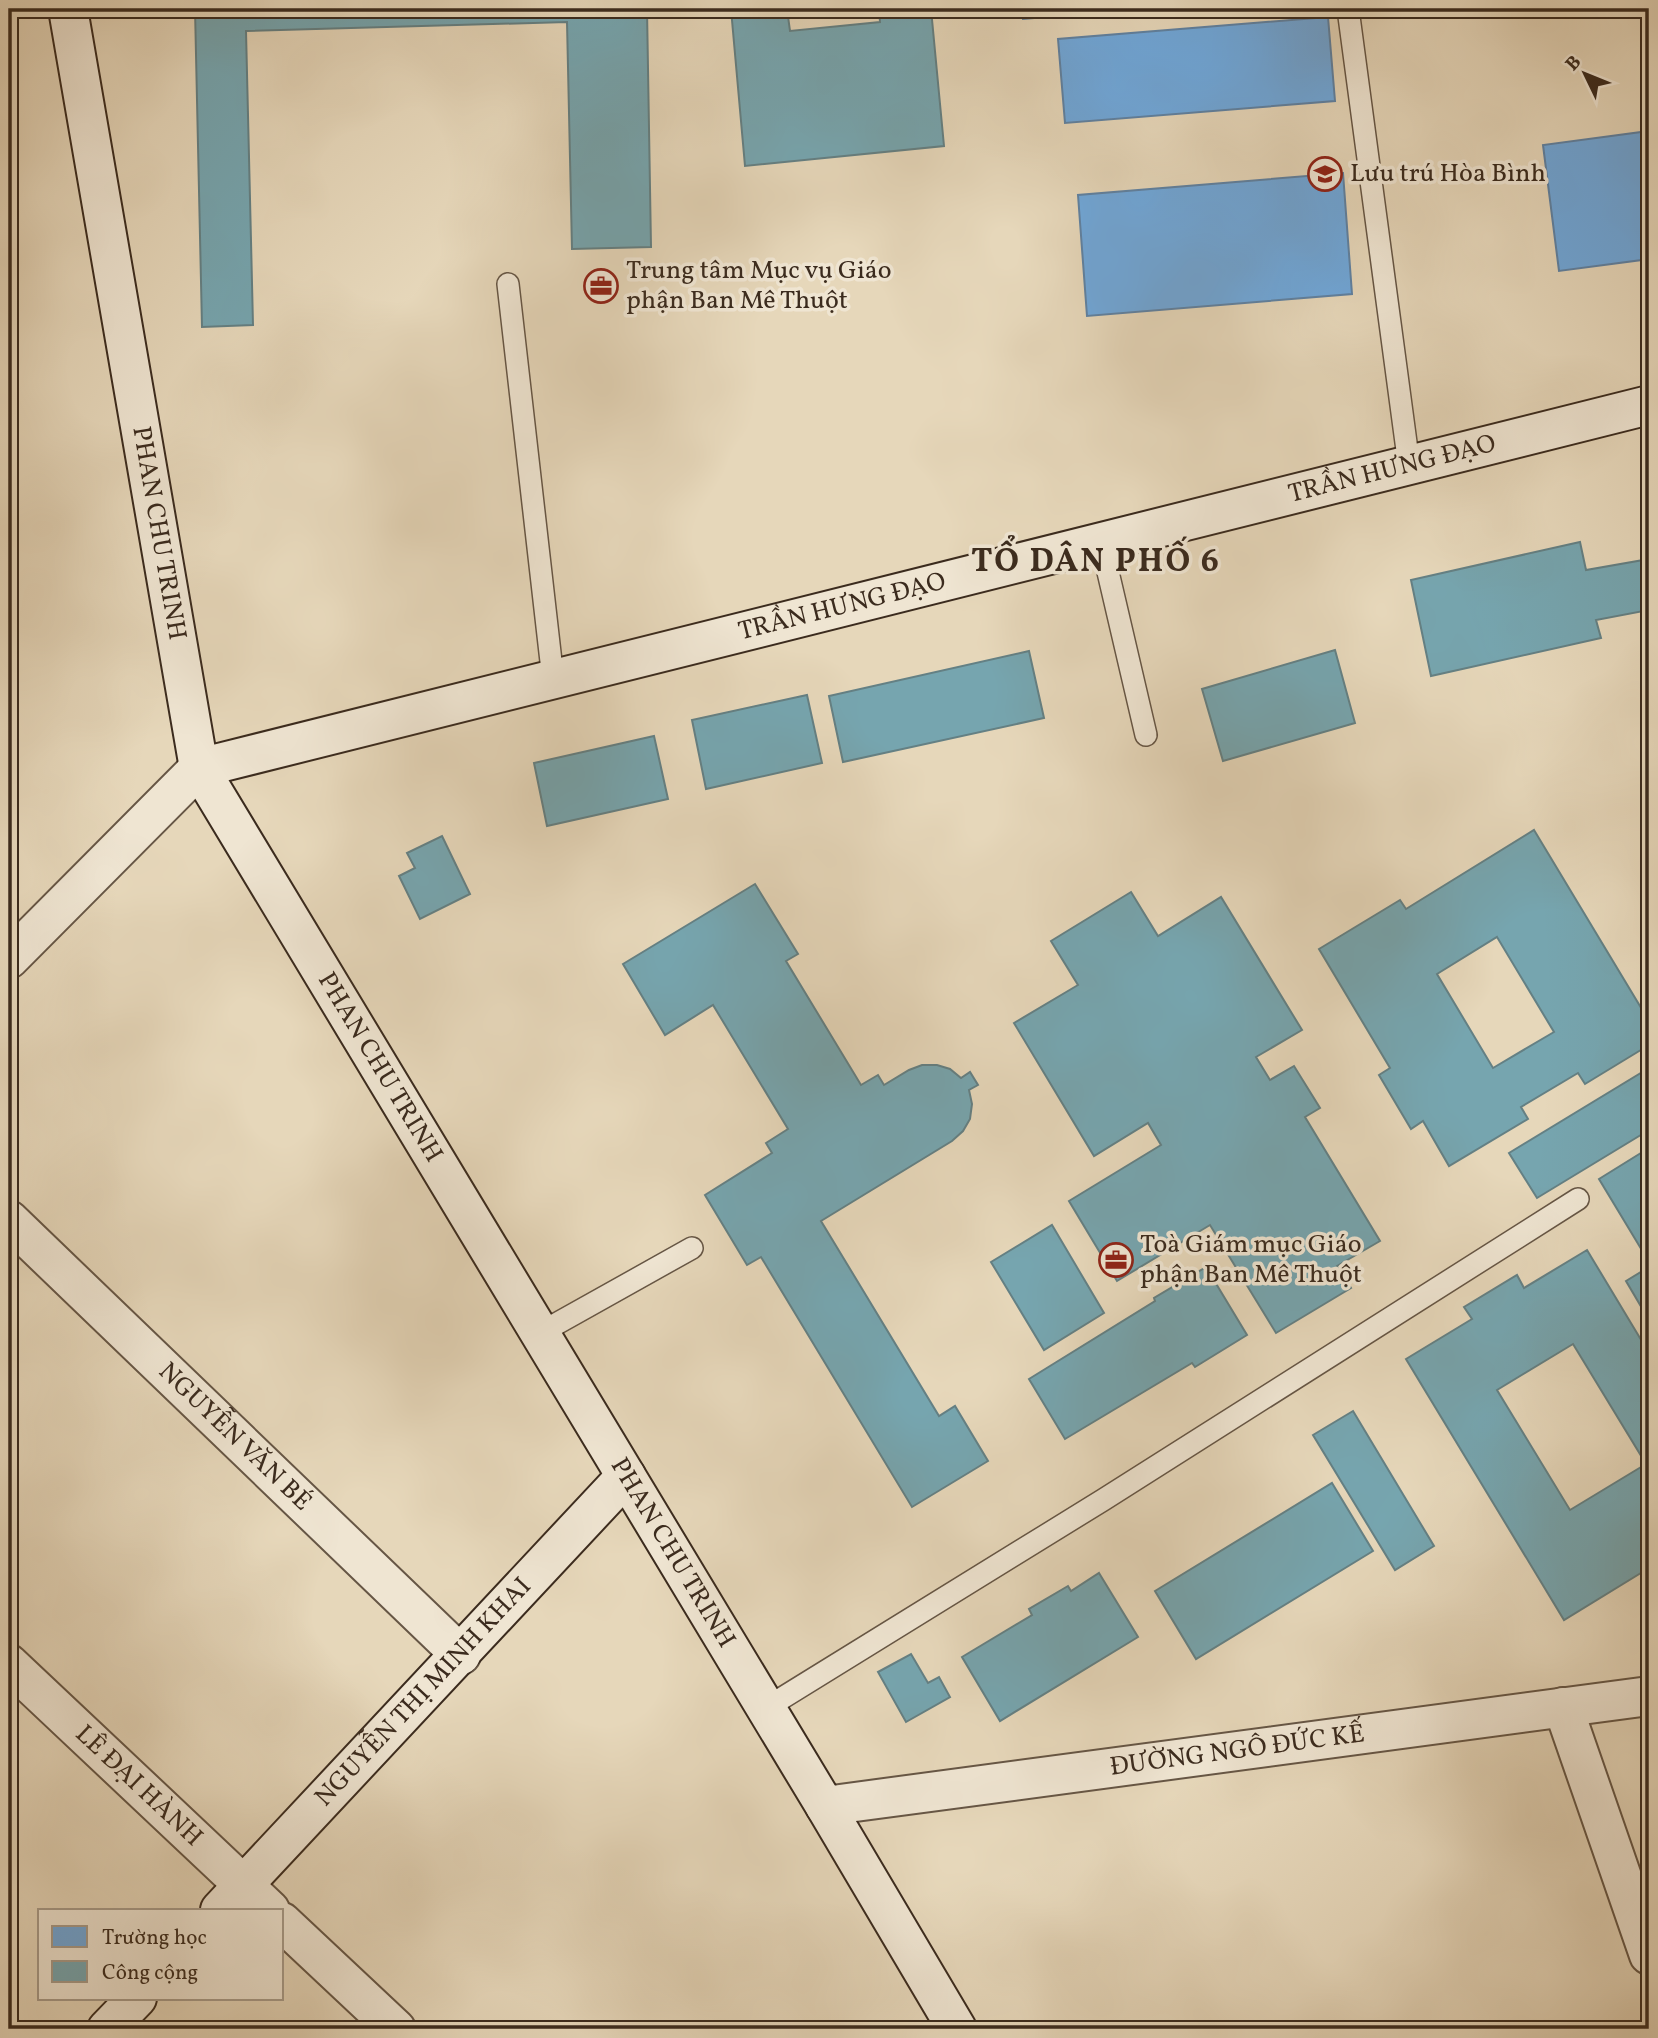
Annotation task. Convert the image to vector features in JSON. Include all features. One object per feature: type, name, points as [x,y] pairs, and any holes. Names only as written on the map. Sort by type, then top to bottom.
[{"type":"street","name":"PHAN CHU TRINH","points":[[68,9],[199,768],[957,2029]]},
{"type":"street","name":"TRẦN HƯNG ĐẠO","points":[[199,768],[1649,405]]},
{"type":"street","points":[[9,959],[199,768]]},
{"type":"street","name":"NGUYỄN VĂN BÉ","points":[[9,1220],[461,1655]]},
{"type":"street","name":"NGUYỄN THỊ MINH KHAI","points":[[244,1902],[461,1655],[626,1476]]},
{"type":"street","name":"LÊ ĐẠI HÀNH","points":[[9,1664],[244,1902]]},
{"type":"street","name":"ĐƯỜNG NGÔ ĐỨC KẾ","points":[[825,1806],[1649,1696]]},
{"type":"street","points":[[1563,1707],[1649,1955]]},
{"type":"street","points":[[284,1924],[396,2029]]},
{"type":"street","points":[[107,2029],[135,2000]]},
{"type":"lane","points":[[1348,9],[1409,465]]},
{"type":"lane","points":[[508,284],[553,679]]},
{"type":"lane","points":[[1101,542],[1146,735]]},
{"type":"lane","points":[[765,1708],[1102,1500],[1578,1199]]},
{"type":"lane","points":[[540,1333],[692,1248]]},
{"type":"building: Trường học","points":[[1022,9],[1146,9],[1023,19]]},
{"type":"building: Trường học","points":[[1328,17],[1335,101],[1065,123],[1058,39]]},
{"type":"building: Trường học","points":[[1649,131],[1649,259],[1559,271],[1543,145]]},
{"type":"building: Trường học","points":[[1343,173],[1352,294],[1087,316],[1078,195]]},
{"type":"building: Công cộng","points":[[195,9],[647,9],[651,247],[572,249],[567,22],[246,31],[253,325],[202,327]]},
{"type":"building: Công cộng","points":[[731,9],[787,9],[790,31],[880,22],[879,9],[931,9],[944,146],[745,166]]},
{"type":"building: Công cộng","points":[[1580,542],[1586,570],[1649,559],[1649,610],[1596,620],[1601,638],[1431,676],[1411,580]]},
{"type":"building: Công cộng","points":[[1335,650],[1355,723],[1223,761],[1202,689]]},
{"type":"building: Công cộng","points":[[1029,651],[1044,718],[843,762],[829,696]]},
{"type":"building: Công cộng","points":[[807,695],[822,763],[706,789],[692,720]]},
{"type":"building: Công cộng","points":[[654,736],[668,799],[547,826],[534,763]]},
{"type":"building: Công cộng","points":[[1534,830],[1649,1021],[1649,1045],[1585,1084],[1578,1073],[1521,1107],[1528,1119],[1449,1166],[1423,1121],[1411,1129],[1379,1075],[1390,1068],[1319,949],[1400,900],[1406,909]],"holes":[[[1497,937],[1554,1032],[1493,1068],[1437,974]]]},
{"type":"building: Công cộng","points":[[442,836],[470,894],[420,919],[399,876],[415,868],[407,853]]},
{"type":"building: Công cộng","points":[[755,884],[798,954],[786,961],[861,1085],[878,1075],[884,1085],[922,1065],[937,1065],[950,1069],[961,1078],[970,1072],[978,1085],[969,1090],[972,1104],[970,1119],[963,1131],[952,1141],[821,1221],[939,1416],[955,1406],[988,1461],[912,1507],[761,1257],[747,1265],[705,1195],[772,1153],[766,1143],[788,1129],[713,1005],[665,1035],[623,964]]},
{"type":"building: Công cộng","points":[[1131,892],[1158,936],[1221,897],[1302,1030],[1256,1057],[1270,1080],[1294,1066],[1320,1108],[1305,1117],[1380,1241],[1337,1266],[1351,1288],[1276,1333],[1210,1225],[1117,1281],[1069,1201],[1161,1145],[1148,1123],[1094,1156],[1014,1023],[1078,985],[1051,941]]},
{"type":"building: Công cộng","points":[[1649,1068],[1649,1130],[1537,1198],[1509,1153]]},
{"type":"building: Công cộng","points":[[1649,1148],[1649,1262],[1599,1179]]},
{"type":"building: Công cộng","points":[[1052,1225],[1104,1313],[1044,1350],[991,1262]]},
{"type":"building: Công cộng","points":[[1587,1250],[1649,1353],[1649,1568],[1564,1620],[1406,1359],[1472,1319],[1464,1307],[1517,1275],[1524,1288]],"holes":[[[1573,1344],[1646,1464],[1570,1510],[1497,1390]]]},
{"type":"building: Công cộng","points":[[1206,1267],[1247,1335],[1195,1367],[1192,1363],[1065,1439],[1029,1379]]},
{"type":"building: Công cộng","points":[[1649,1267],[1649,1320],[1626,1281]]},
{"type":"building: Công cộng","points":[[1353,1411],[1434,1546],[1395,1570],[1313,1435]]},
{"type":"building: Công cộng","points":[[1332,1483],[1373,1551],[1196,1659],[1155,1591]]},
{"type":"building: Công cộng","points":[[1099,1573],[1138,1637],[1000,1721],[962,1657],[1032,1615],[1029,1609],[1068,1586],[1071,1591]]},
{"type":"building: Công cộng","points":[[911,1654],[928,1683],[939,1677],[950,1697],[906,1722],[878,1672]]},
{"type":"place","name":"Lưu trú Hòa Bình","points":[[1325,174]]},
{"type":"place","name":"Trung tâm Mục vụ Giáo phận Ban Mê Thuột","points":[[601,286]]},
{"type":"place","name":"Toà Giám mục Giáo phận Ban Mê Thuột","points":[[1116,1260]]},
{"type":"district","name":"TỔ DÂN PHỐ 6","points":[[1096,563]]}]
